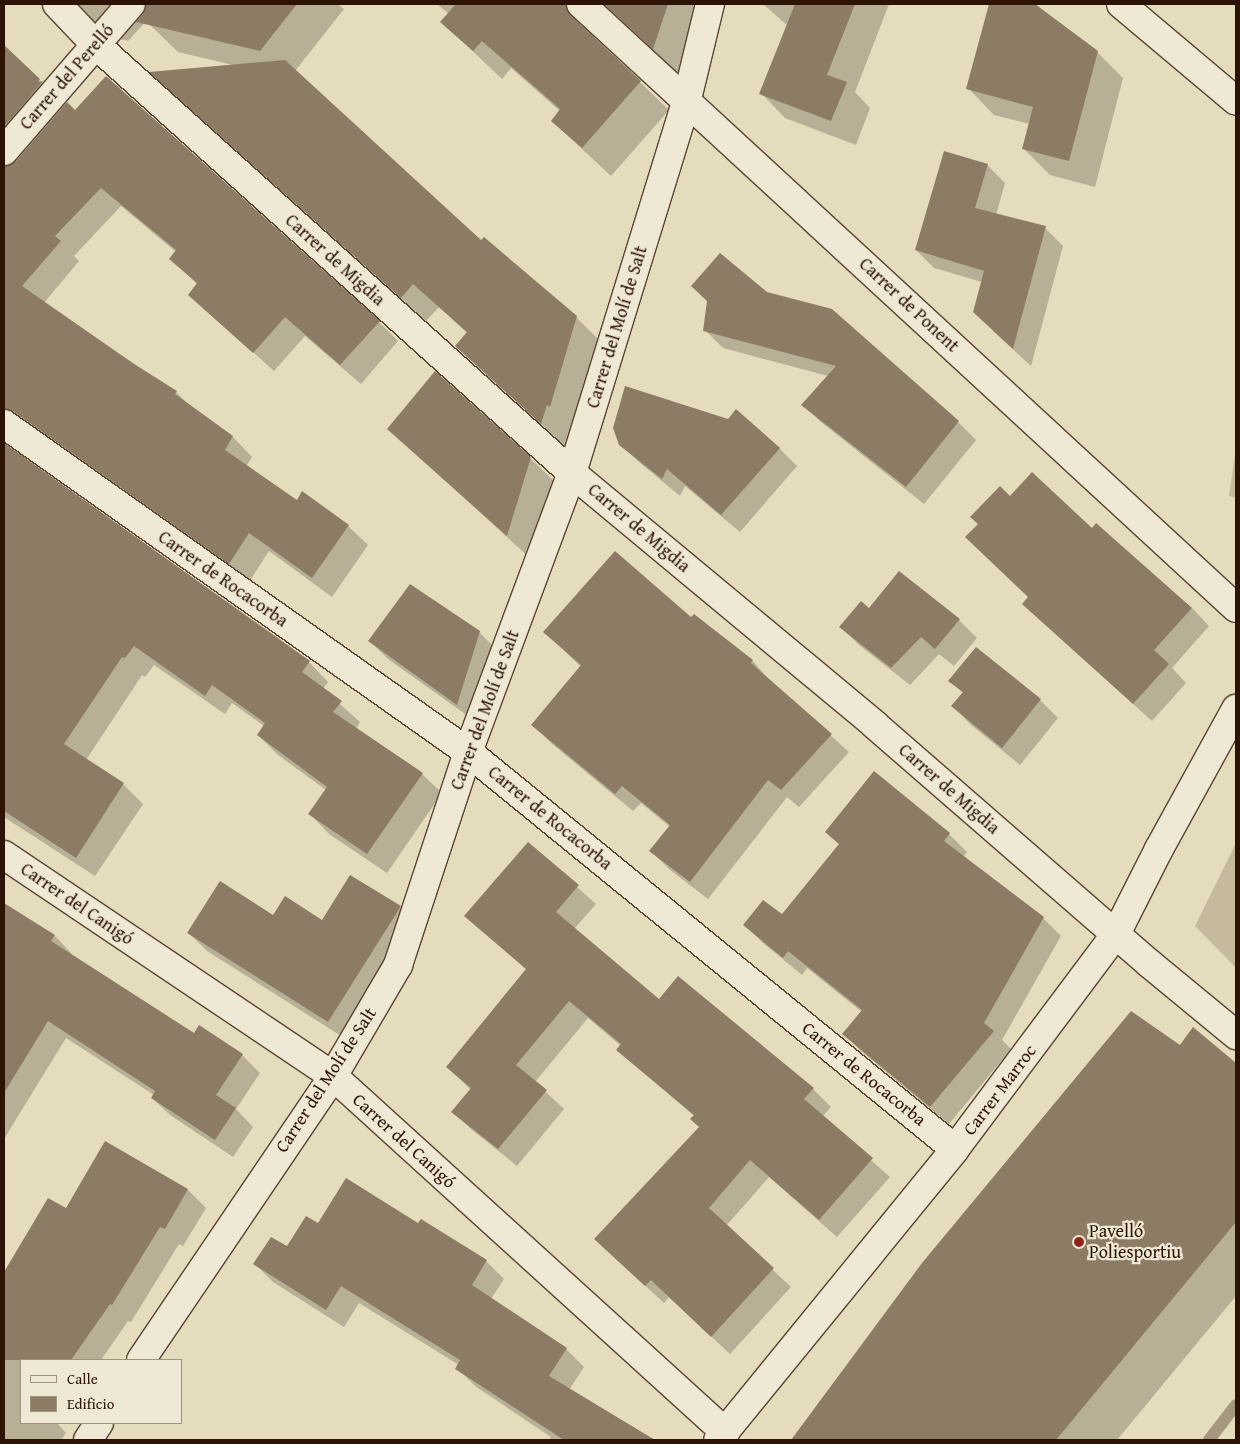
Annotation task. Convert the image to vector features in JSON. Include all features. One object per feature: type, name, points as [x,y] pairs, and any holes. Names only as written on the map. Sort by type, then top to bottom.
[{"type":"street","name":"Carrer de Migdia","points":[[57,4],[95,44],[572,473],[875,725],[1150,964],[1236,1035]]},
{"type":"street","name":"Carrer del Perelló","points":[[4,151],[131,4]]},
{"type":"street","name":"Carrer de Ponent","points":[[581,4],[687,99],[1236,608]]},
{"type":"street","name":"Carrer del Molí de Salt","points":[[142,1359],[333,1076],[398,965],[468,752],[572,473],[687,99],[710,4]]},
{"type":"street","points":[[1121,4],[1236,101]]},
{"type":"street","name":"Carrer de Rocacorba","points":[[4,424],[468,752],[955,1149]]},
{"type":"street","name":"Carrer Marroc","points":[[722,1436],[955,1149],[1116,934],[1159,849],[1236,709]]},
{"type":"street","name":"Carrer del Canigó","points":[[4,855],[333,1076],[722,1436]]},
{"type":"street","points":[[88,1440],[98,1424]]},
{"type":"shaded area","points":[[1236,448],[1236,498],[1229,496]]},
{"type":"shaded area","points":[[1236,843],[1236,968],[1195,926]]},
{"type":"building","points":[[146,4],[297,4],[260,51],[136,22],[143,14]]},
{"type":"building","points":[[456,4],[566,4],[570,15],[641,81],[582,148],[551,121],[560,109],[482,41],[473,51],[440,22]]},
{"type":"building","points":[[604,4],[668,4],[653,49]]},
{"type":"building","points":[[795,4],[855,4],[827,75],[847,82],[831,121],[759,94]]},
{"type":"building","points":[[989,4],[1035,4],[1098,51],[1069,161],[1022,149],[1033,107],[966,89]]},
{"type":"building","points":[[4,45],[40,79],[38,82],[43,81],[4,127]]},
{"type":"building","points":[[285,60],[481,240],[484,237],[577,316],[550,407],[547,405],[541,424],[455,346],[467,332],[413,284],[401,298],[149,72]]},
{"type":"building","points":[[106,76],[380,321],[340,365],[285,317],[253,353],[188,295],[197,283],[169,259],[176,250],[101,188],[55,236],[61,241],[22,286],[134,364],[177,391],[175,394],[233,436],[225,450],[297,500],[302,491],[349,525],[312,578],[249,533],[229,564],[13,411],[4,409],[4,166],[16,161],[67,102],[75,110]]},
{"type":"building","points":[[944,151],[988,164],[975,208],[1046,226],[1013,349],[973,312],[984,271],[915,250]]},
{"type":"building","points":[[720,253],[767,292],[832,309],[959,421],[906,487],[801,405],[836,366],[703,331],[707,301],[691,286]]},
{"type":"building","points":[[435,371],[531,457],[507,536],[387,429]]},
{"type":"building","points":[[625,386],[728,419],[736,409],[780,448],[721,515],[667,469],[662,479],[619,445],[613,428]]},
{"type":"building","points":[[4,443],[310,661],[302,672],[342,701],[333,712],[423,773],[367,854],[308,814],[327,787],[257,735],[265,723],[212,685],[205,696],[134,646],[125,658],[122,657],[64,744],[124,783],[76,858],[4,811]]},
{"type":"building","points":[[1032,472],[1092,528],[1096,523],[1192,608],[1154,650],[1169,664],[1133,704],[1022,604],[1028,597],[965,537],[978,524],[970,517],[1000,486],[1010,496]]},
{"type":"building","points":[[615,551],[691,617],[694,614],[753,660],[751,663],[832,734],[781,790],[768,780],[690,882],[649,851],[670,825],[622,786],[615,794],[531,725],[581,665],[543,632]]},
{"type":"building","points":[[899,571],[960,619],[935,649],[921,637],[891,668],[839,627],[861,601],[869,608]]},
{"type":"building","points":[[410,584],[480,631],[457,705],[368,641]]},
{"type":"building","points":[[976,647],[1041,699],[1002,748],[951,706],[963,692],[948,681]]},
{"type":"building","points":[[874,771],[950,833],[944,841],[1044,917],[984,1023],[994,1031],[930,1107],[842,1034],[862,1010],[788,951],[783,958],[743,925],[763,900],[782,914],[839,844],[825,832]]},
{"type":"building","points":[[528,842],[579,885],[556,912],[659,999],[678,976],[814,1088],[804,1099],[873,1158],[819,1220],[750,1160],[709,1208],[774,1268],[711,1337],[651,1280],[645,1286],[594,1239],[699,1127],[690,1119],[694,1115],[616,1050],[621,1044],[569,1001],[516,1065],[547,1090],[498,1149],[451,1112],[471,1088],[446,1067],[526,969],[464,916]]},
{"type":"building","points":[[350,875],[401,906],[328,1022],[187,933],[220,881],[273,915],[285,896],[322,920]]},
{"type":"building","points":[[4,903],[55,935],[51,941],[194,1033],[199,1025],[243,1054],[216,1095],[236,1108],[215,1140],[151,1098],[155,1091],[48,1021],[4,1093]]},
{"type":"building","name":"Pavelló Poliesportiu","points":[[1131,1011],[1180,1045],[1193,1027],[1236,1063],[1236,1222],[1056,1440],[791,1440],[922,1263]]},
{"type":"building","points":[[105,1141],[188,1189],[165,1229],[160,1227],[112,1305],[110,1304],[72,1359],[4,1360],[4,1272],[48,1198],[66,1208]]},
{"type":"building","points":[[346,1178],[418,1223],[421,1219],[487,1260],[472,1285],[567,1348],[549,1376],[655,1440],[564,1440],[455,1369],[460,1360],[341,1286],[326,1310],[253,1264],[271,1237],[287,1246],[306,1216],[318,1223]]},
{"type":"waterway","points":[[1209,1440],[1236,1405]]},
{"type":"place","name":"Pavelló Poliesportiu","points":[[1079,1242]]}]
